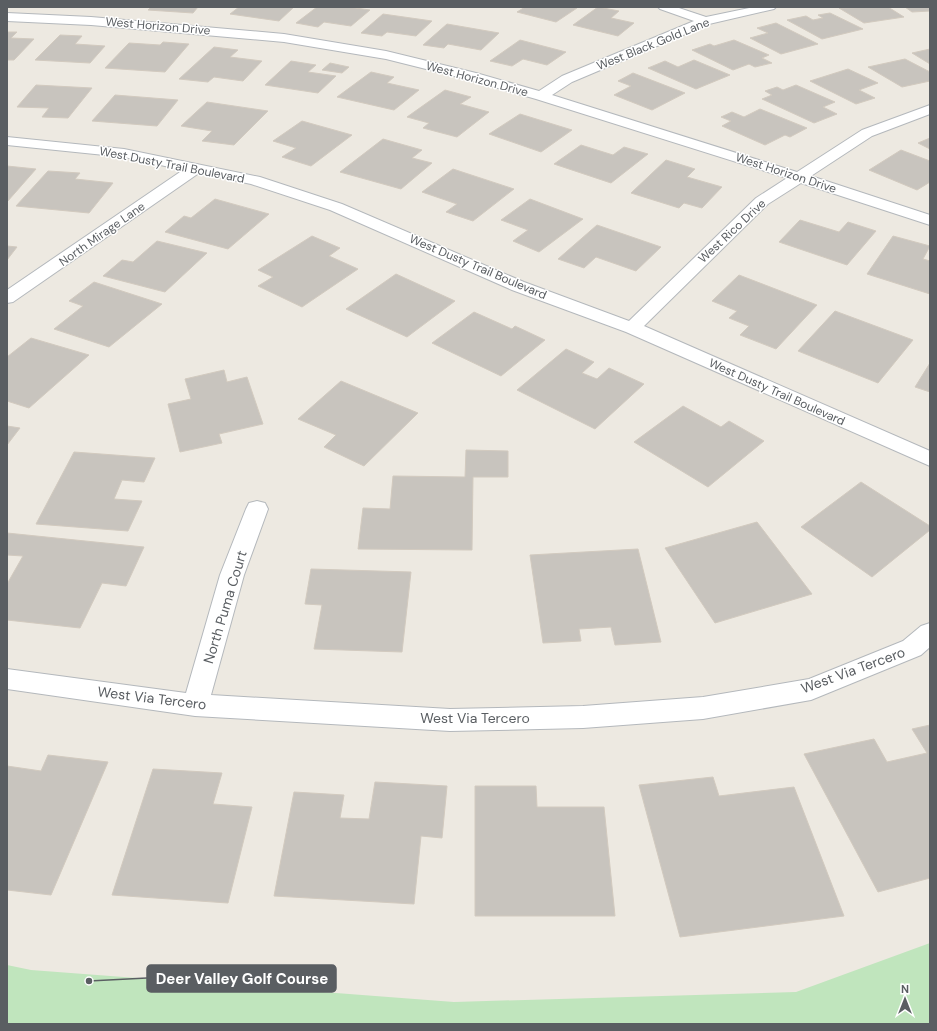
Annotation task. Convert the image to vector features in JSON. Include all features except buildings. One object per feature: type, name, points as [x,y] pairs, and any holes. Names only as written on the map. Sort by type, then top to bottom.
[{"type":"street","points":[[664,7],[705,21]]},
{"type":"street","name":"West Black Gold Lane","points":[[541,96],[567,79],[705,21],[770,7]]},
{"type":"street","name":"West Horizon Drive","points":[[7,17],[95,16],[176,27],[291,39],[386,55],[471,76],[541,96],[930,220]]},
{"type":"street","name":"West Rico Drive","points":[[632,328],[762,201],[867,133],[930,108]]},
{"type":"street","name":"West Dusty Trail Boulevard","points":[[7,141],[124,153],[255,180],[336,207],[518,286],[632,328],[930,459]]},
{"type":"street","name":"North Mirage Lane","points":[[7,298],[196,168]]},
{"type":"street","name":"North Puma Court","points":[[195,705],[232,575],[257,509]]},
{"type":"street","name":"West Via Tercero","points":[[7,679],[195,705],[450,720],[583,717],[703,708],[811,689],[912,648],[930,633]]},
{"type":"green space","points":[[930,943],[930,1024],[7,1024],[7,965],[31,970],[454,1002],[796,992]]},
{"type":"place","name":"Deer Valley Golf Course","points":[[89,981]]}]
